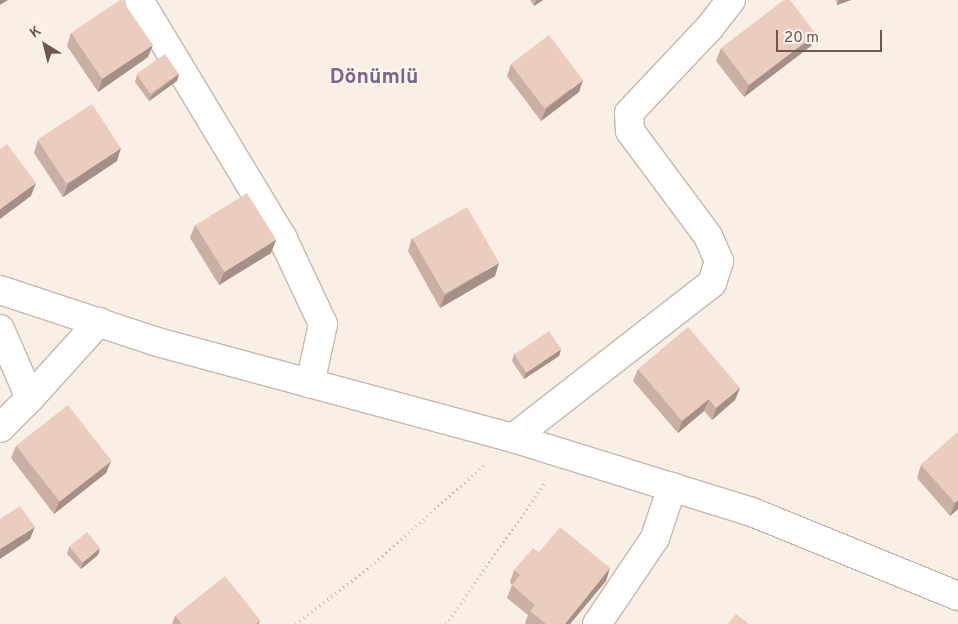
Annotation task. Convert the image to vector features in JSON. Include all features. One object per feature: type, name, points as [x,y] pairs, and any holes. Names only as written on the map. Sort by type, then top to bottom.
[{"type":"street","points":[[140,0],[282,237],[323,324],[310,384]]},
{"type":"street","points":[[513,438],[712,283],[719,261],[708,236],[630,131],[629,113],[710,27],[731,0]]},
{"type":"street","points":[[0,290],[157,342],[513,438],[752,512],[958,596]]},
{"type":"street","points":[[0,428],[99,322]]},
{"type":"street","points":[[0,329],[30,398]]},
{"type":"street","points":[[597,624],[655,538],[672,487]]},
{"type":"path","points":[[296,624],[371,566],[513,438]]},
{"type":"path","points":[[446,624],[565,454]]},
{"type":"building","points":[[122,0],[153,45],[102,79],[71,33]]},
{"type":"building","points":[[784,0],[790,0],[816,34],[749,85],[721,48]]},
{"type":"building","points":[[549,35],[583,80],[544,109],[511,64]]},
{"type":"building","points":[[165,54],[179,74],[150,94],[136,74]]},
{"type":"building","points":[[92,104],[121,148],[66,184],[37,139]]},
{"type":"building","points":[[7,144],[36,183],[0,209],[0,149]]},
{"type":"building","points":[[247,193],[276,240],[224,272],[195,225]]},
{"type":"building","points":[[467,207],[499,262],[444,294],[412,238]]},
{"type":"building","points":[[688,327],[740,388],[716,408],[709,399],[682,421],[638,369]]},
{"type":"building","points":[[549,331],[561,349],[526,373],[514,354]]},
{"type":"building","points":[[68,405],[112,461],[60,502],[16,446]]},
{"type":"building","points":[[958,432],[958,500],[955,503],[921,465]]},
{"type":"building","points":[[20,506],[35,527],[0,549],[0,519]]},
{"type":"building","points":[[560,527],[610,568],[565,624],[546,624],[530,611],[535,605],[512,585],[520,575],[514,570],[533,548],[539,552]]},
{"type":"building","points":[[87,532],[100,548],[82,563],[69,546]]},
{"type":"building","points":[[225,576],[260,620],[256,624],[182,624],[175,616]]},
{"type":"building","points":[[736,614],[749,624],[728,624]]},
{"type":"district","name":"Dönümlü","points":[[374,78]]}]
